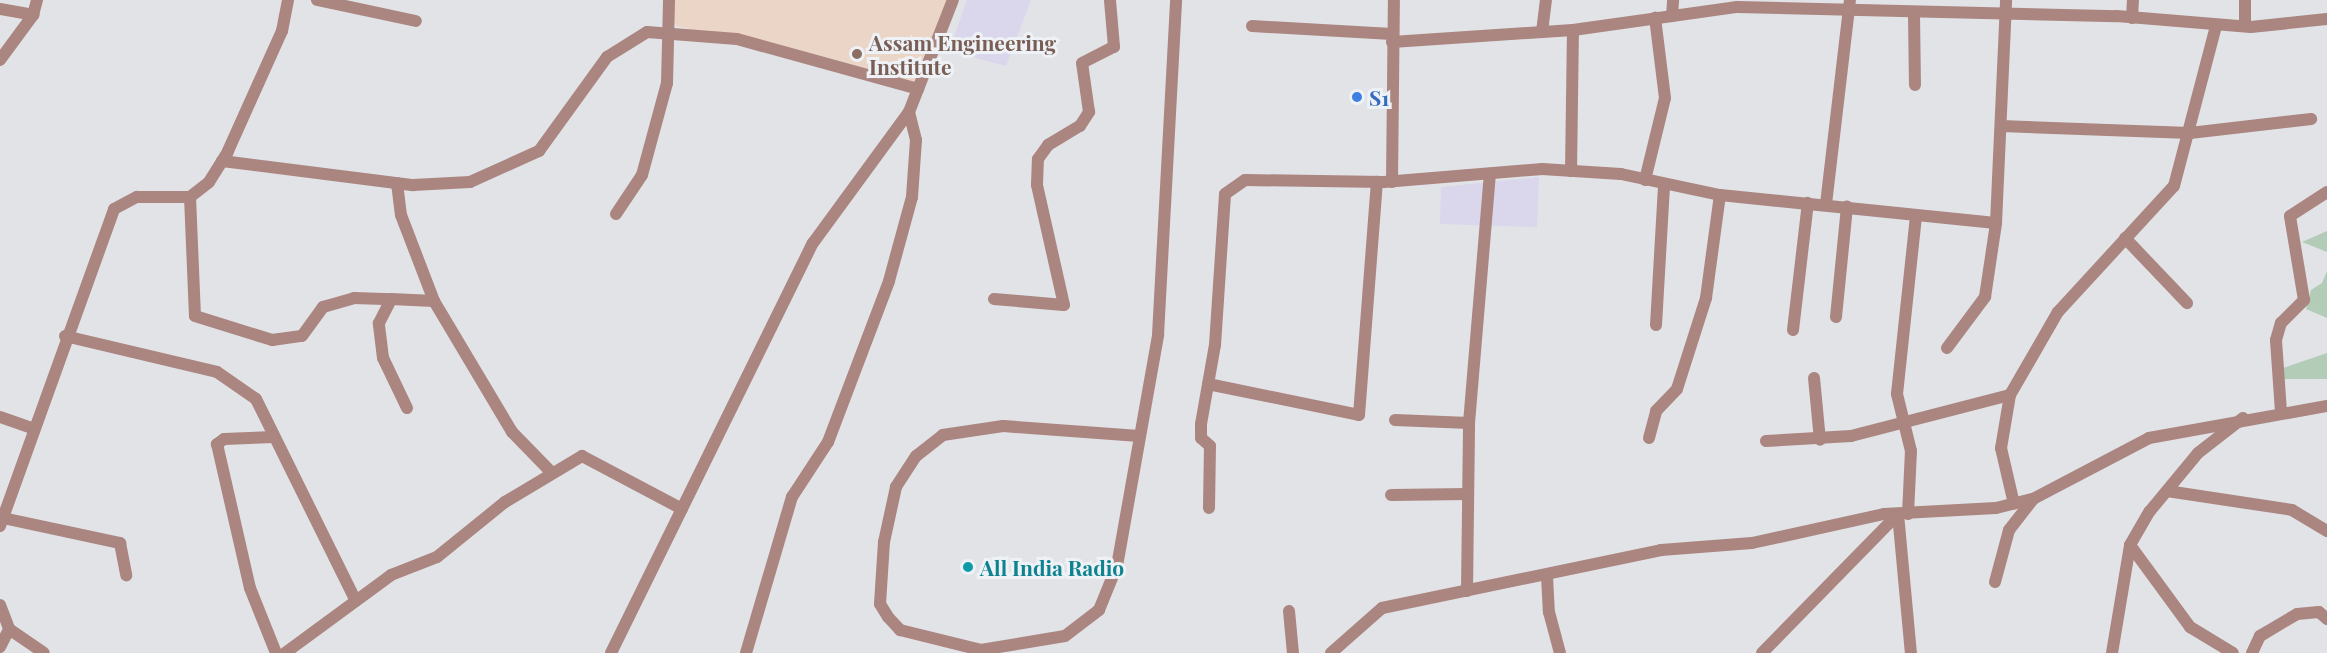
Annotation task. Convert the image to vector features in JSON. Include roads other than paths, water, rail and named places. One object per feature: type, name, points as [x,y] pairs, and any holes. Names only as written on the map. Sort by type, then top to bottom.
[{"type":"street","points":[[0,60],[33,15],[37,0]]},
{"type":"street","points":[[288,0],[282,31],[222,160],[190,197],[195,316],[272,340],[302,336],[324,308],[354,298],[434,301]]},
{"type":"street","points":[[317,0],[416,21]]},
{"type":"street","points":[[616,214],[642,175],[667,83],[669,0]]},
{"type":"street","points":[[611,653],[813,243],[909,112],[953,0]]},
{"type":"street","points":[[994,299],[1064,305],[1037,185],[1038,159],[1048,145],[1080,126],[1089,112],[1082,63],[1114,46],[1110,0]]},
{"type":"street","points":[[1139,436],[1003,426],[943,435],[916,456],[896,487],[880,593],[888,617],[900,630],[981,650],[1065,636],[1099,610],[1117,566],[1158,336],[1176,0]]},
{"type":"street","points":[[1392,182],[1394,0]]},
{"type":"street","points":[[1542,32],[1546,0]]},
{"type":"street","points":[[1672,16],[1673,0]]},
{"type":"street","points":[[1826,204],[1850,0]]},
{"type":"street","points":[[1947,348],[1985,297],[1996,224],[2006,0]]},
{"type":"street","points":[[2132,18],[2133,0]]},
{"type":"street","points":[[2245,0],[2245,26]]},
{"type":"street","points":[[1252,26],[1392,38],[1573,30],[1737,8],[1848,14],[2132,18],[2216,26],[2245,26],[2327,19]]},
{"type":"street","points":[[0,9],[33,15]]},
{"type":"street","points":[[1914,15],[1915,85]]},
{"type":"street","points":[[1645,180],[1665,98],[1655,18]]},
{"type":"street","points":[[2014,504],[2001,448],[2010,395],[2058,312],[2174,186],[2190,133],[2216,26]]},
{"type":"street","points":[[1571,171],[1573,30]]},
{"type":"street","points":[[222,160],[397,183],[470,182],[539,151],[607,57],[647,32],[737,39],[918,89]]},
{"type":"street","points":[[746,653],[792,498],[828,442],[889,281],[912,198],[916,140],[909,112]]},
{"type":"street","points":[[2001,126],[2190,133],[2311,119]]},
{"type":"street","points":[[1209,508],[1210,446],[1201,431],[1208,384],[1225,194],[1232,184],[1245,180],[1392,182],[1490,174],[1571,171],[1645,180],[1720,195],[1826,204],[1916,217],[1996,224]]},
{"type":"street","points":[[1467,591],[1469,423],[1490,174]]},
{"type":"street","points":[[1208,384],[1359,415],[1377,182]]},
{"type":"street","points":[[397,183],[401,215],[434,301],[512,432],[552,473]]},
{"type":"street","points":[[1656,325],[1664,184]]},
{"type":"street","points":[[2281,412],[2276,340],[2281,323],[2304,300],[2290,216],[2327,192]]},
{"type":"street","points":[[1649,438],[1656,411],[1677,389],[1706,298],[1720,195]]},
{"type":"street","points":[[126,575],[120,543],[1,522],[65,336],[114,209],[137,197],[190,197]]},
{"type":"street","points":[[1793,330],[1808,203]]},
{"type":"street","points":[[1836,317],[1847,207]]},
{"type":"street","points":[[1911,653],[1903,514],[1911,451],[1896,394],[1916,217]]},
{"type":"street","points":[[2126,238],[2187,303]]},
{"type":"street","points":[[391,299],[379,323],[383,358],[407,408]]},
{"type":"street","points":[[65,336],[217,372],[256,399],[356,601]]},
{"type":"street","points":[[1814,378],[1820,440]]},
{"type":"street","points":[[1766,441],[1820,440],[1904,422],[2010,395]]},
{"type":"street","points":[[1331,653],[1382,608],[1547,576],[1662,550],[1752,543],[1903,514],[2014,504],[2033,499],[2149,438],[2244,418],[2327,406]]},
{"type":"street","points":[[0,417],[32,428]]},
{"type":"street","points":[[2112,653],[2130,545],[2167,491],[2198,453],[2244,418]]},
{"type":"street","points":[[1395,420],[1469,423]]},
{"type":"street","points":[[274,437],[224,439],[217,444],[250,588],[276,653]]},
{"type":"street","points":[[285,653],[391,575],[437,558],[552,473],[582,456],[682,509]]},
{"type":"street","points":[[2167,491],[2292,510],[2327,531]]},
{"type":"street","points":[[1391,495],[1468,494]]},
{"type":"street","points":[[1995,582],[2009,530],[2033,499]]},
{"type":"street","points":[[1762,653],[1903,514]]},
{"type":"street","points":[[2130,545],[2190,627],[2233,653]]},
{"type":"street","points":[[1547,576],[1549,612],[1560,653]]},
{"type":"street","points":[[0,605],[9,629],[44,653]]},
{"type":"street","points":[[1289,611],[1293,653]]},
{"type":"street","points":[[2252,653],[2260,636],[2297,614],[2319,612],[2327,619]]},
{"type":"street","points":[[0,646],[9,629]]},
{"type":"place","name":"Assam Engineering Institute","points":[[857,54]]},
{"type":"place","name":"S1","points":[[1357,97]]},
{"type":"place","name":"All India Radio","points":[[968,567]]}]
